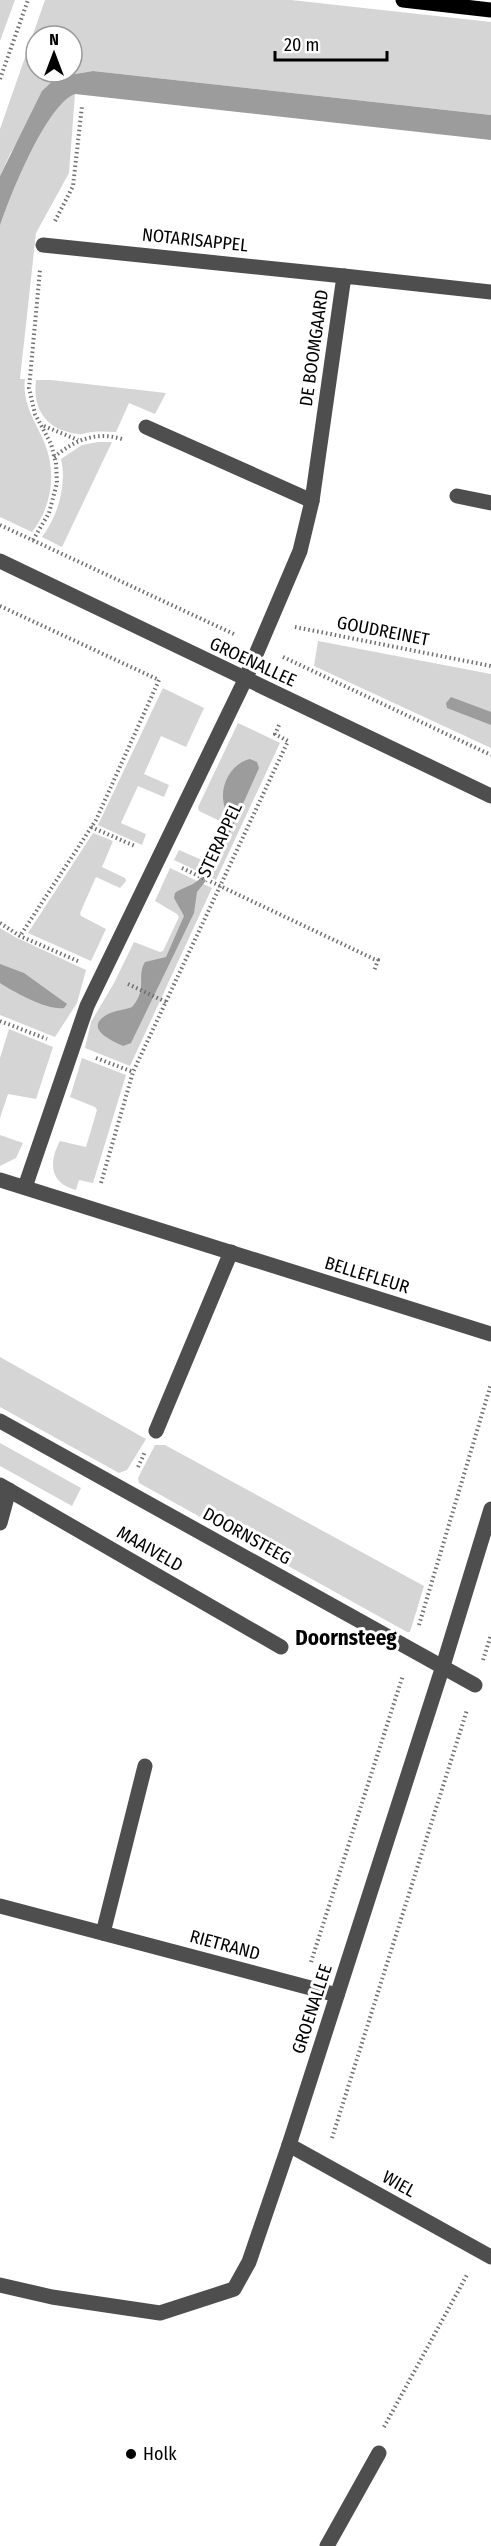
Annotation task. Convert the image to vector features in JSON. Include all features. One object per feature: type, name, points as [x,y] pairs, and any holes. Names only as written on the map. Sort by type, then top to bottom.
[{"type":"main road","points":[[403,0],[491,10]]},
{"type":"street","name":"NOTARISAPPEL","points":[[43,245],[344,276]]},
{"type":"street","name":"DE BOOMGAARD","points":[[245,680],[300,551],[312,501],[344,276],[491,292]]},
{"type":"street","points":[[146,427],[312,501]]},
{"type":"street","points":[[458,496],[491,503]]},
{"type":"street","name":"GROENALLEE","points":[[0,561],[491,796]]},
{"type":"street","points":[[25,1187],[87,1006],[245,680]]},
{"type":"street","name":"BELLEFLEUR","points":[[0,1180],[491,1334]]},
{"type":"street","points":[[156,1431],[231,1252]]},
{"type":"street","name":"DOORNSTEEG","points":[[0,1421],[475,1684]]},
{"type":"street","points":[[0,1523],[5,1487]]},
{"type":"street","name":"MAAIVELD","points":[[5,1487],[281,1647]]},
{"type":"street","name":"GROENALLEE","points":[[0,2285],[52,2297],[160,2313],[234,2289],[249,2262],[289,2145],[491,1509]]},
{"type":"street","points":[[103,1933],[145,1766]]},
{"type":"street","name":"RIETRAND","points":[[0,1906],[337,1995]]},
{"type":"street","name":"WIEL","points":[[289,2145],[488,2255]]},
{"type":"street","points":[[327,2546],[379,2453]]},
{"type":"path","points":[[0,79],[28,0]]},
{"type":"path","points":[[31,375],[30,399],[54,457],[57,483],[50,513],[33,540]]},
{"type":"path","points":[[43,426],[78,440]]},
{"type":"path","points":[[54,457],[78,440],[107,435],[136,445],[146,427]]},
{"type":"path","points":[[0,606],[159,680],[96,820],[20,936]]},
{"type":"path","name":"GOUDREINET","points":[[269,622],[491,666]]},
{"type":"path","name":"STERAPPEL","points":[[93,1209],[133,1072],[288,741],[275,734],[290,701]]},
{"type":"path","points":[[192,873],[378,960],[374,971]]},
{"type":"path","points":[[0,923],[20,936],[166,1002]]},
{"type":"path","points":[[304,1986],[412,1649],[491,1384]]},
{"type":"path","points":[[324,2165],[475,1684]]},
{"type":"path","points":[[379,2453],[377,2441],[488,2255]]},
{"type":"shaded area","points":[[0,0],[15,0],[0,41]]},
{"type":"shaded area","points":[[45,0],[291,0],[491,22],[491,115],[93,71],[84,72],[84,24],[37,24]]},
{"type":"shaded area","points":[[24,60],[24,84],[53,84],[10,154],[0,176],[0,129]]},
{"type":"shaded area","points":[[93,71],[491,115],[491,140],[75,94],[52,115],[41,133],[20,174],[0,226],[0,176],[42,91],[50,84],[84,84],[84,72]]},
{"type":"shaded area","points":[[75,94],[69,173],[36,233],[20,379],[25,379],[28,405],[45,444],[51,467],[48,502],[39,523],[32,532],[0,517],[0,226],[20,174],[41,133],[52,115]]},
{"type":"shaded area","points":[[36,380],[166,393],[155,414],[129,403],[116,432],[81,434],[59,429],[44,418],[37,401]]},
{"type":"shaded area","points":[[112,442],[62,547],[42,537],[53,520],[60,500],[63,479],[61,459],[82,445]]},
{"type":"shaded area","points":[[318,641],[491,674],[491,748],[314,666]]},
{"type":"shaded area","points":[[163,688],[204,708],[186,747],[161,736],[144,774],[169,785],[164,797],[138,786],[121,823],[146,834],[142,845],[98,825]]},
{"type":"shaded area","points":[[451,697],[491,712],[491,725],[447,708],[446,703]]},
{"type":"shaded area","points":[[238,723],[280,743],[216,880],[174,860],[179,850],[202,860],[206,859],[222,822],[199,811],[198,807]]},
{"type":"shaded area","points":[[250,759],[257,762],[259,768],[212,873],[197,892],[194,913],[131,1043],[123,1046],[101,1033],[98,1024],[108,1014],[132,1007],[140,994],[141,973],[145,962],[166,957],[184,916],[174,898],[175,893],[196,882],[209,866],[226,826],[224,785],[238,764]]},
{"type":"shaded area","points":[[93,833],[113,841],[102,867],[125,878],[126,881],[120,888],[96,877],[80,913],[81,916],[106,929],[91,961],[28,933]]},
{"type":"shaded area","points":[[170,868],[212,888],[130,1066],[85,1048],[91,1022],[134,942],[160,952],[163,951],[179,917],[155,901]]},
{"type":"shaded area","points":[[0,928],[86,970],[77,1003],[55,1037],[0,1015]]},
{"type":"shaded area","points":[[0,964],[24,973],[67,1004],[64,1008],[49,1007],[6,987],[0,983]]},
{"type":"shaded area","points":[[9,1029],[53,1047],[36,1099],[8,1094],[0,1118],[0,1058]]},
{"type":"shaded area","points":[[82,1058],[126,1075],[93,1183],[79,1180],[76,1190],[67,1187],[56,1177],[53,1164],[60,1141],[86,1147],[97,1110],[95,1107],[70,1097]]},
{"type":"shaded area","points":[[0,1135],[23,1143],[16,1158],[0,1166]]},
{"type":"shaded area","points":[[0,1357],[146,1439],[127,1470],[119,1473],[0,1407]]},
{"type":"shaded area","points":[[0,1443],[81,1488],[72,1506],[0,1466]]},
{"type":"shaded area","points":[[155,1445],[165,1445],[424,1586],[410,1632],[139,1483],[138,1478]]},
{"type":"place","name":"Holk","points":[[131,2454]]},
{"type":"district","name":"Doornsteeg","points":[[346,1638]]}]
